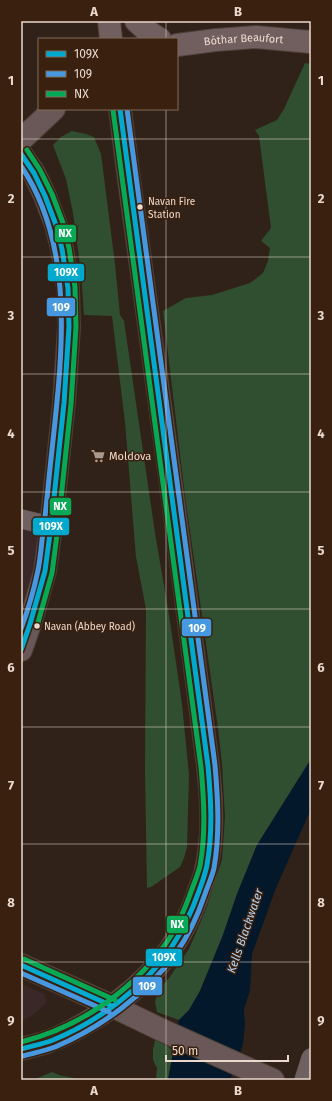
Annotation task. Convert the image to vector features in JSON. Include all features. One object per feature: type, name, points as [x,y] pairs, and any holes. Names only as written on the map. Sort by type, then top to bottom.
[{"type":"main road","points":[[109,21],[111,38]]},
{"type":"main road","points":[[136,21],[158,38]]},
{"type":"main road","name":"Bóthar Beaufort","points":[[178,45],[256,37],[311,42]]},
{"type":"main road","points":[[21,140],[53,110]]},
{"type":"main road","points":[[21,1049],[45,1043],[71,1032],[112,1006],[142,982],[154,970],[183,929],[193,907],[204,875],[209,846],[211,808],[208,766],[120,110]]},
{"type":"main road","points":[[21,154],[34,173],[56,225],[62,249],[68,288],[69,327],[65,394],[45,571],[21,650]]},
{"type":"main road","points":[[21,965],[265,1076]]},
{"type":"street","points":[[21,519],[51,526]]},
{"type":"street","points":[[304,1080],[311,1058]]},
{"type":"shaded area","points":[[21,525],[36,529],[43,537],[21,624]]},
{"type":"shaded area","points":[[21,984],[44,994],[47,1002],[32,1016],[21,1021]]},
{"type":"green space","points":[[305,63],[311,64],[311,759],[257,845],[200,991],[189,1010],[179,1020],[157,1012],[155,1002],[159,989],[169,978],[189,949],[206,909],[222,860],[225,817],[218,728],[185,496],[163,311],[186,298],[212,295],[250,283],[263,273],[268,261],[270,248],[261,241],[271,228],[259,136],[255,130],[277,120],[284,109]]},
{"type":"green space","points":[[72,131],[94,137],[101,154],[120,315],[124,321],[182,704],[189,775],[187,847],[180,867],[151,887],[147,888],[145,771],[146,609],[136,557],[125,422],[112,316],[84,315],[81,272],[73,213],[66,179],[53,145],[61,137]]},
{"type":"green space","points":[[155,1040],[169,1047],[173,1052],[168,1080],[156,1080],[157,1068],[153,1060]]},
{"type":"green space","points":[[52,1072],[59,1075],[83,1080],[33,1080]]},
{"type":"water","name":"Kells Blackwater","points":[[311,759],[311,809],[276,888],[252,954],[250,991],[244,1009],[245,1024],[243,1044],[230,1080],[168,1080],[179,1020],[189,1010],[200,991],[257,845]]},
{"type":"transit line","name":"NX","points":[[21,1042],[42,1036],[82,1018],[119,993],[135,979],[150,963],[173,933],[198,872],[202,854],[204,816],[201,767],[113,110]]},
{"type":"transit line","name":"109X","points":[[21,1049],[53,1040],[86,1024],[103,1014],[147,977],[171,948],[187,920],[203,879],[209,853],[211,816],[208,766],[120,110]]},
{"type":"transit line","name":"109","points":[[23,1056],[55,1047],[89,1030],[122,1008],[151,982],[176,953],[193,925],[211,878],[216,855],[218,817],[215,765],[127,110]]},
{"type":"transit line","name":"NX","points":[[27,150],[40,170],[52,194],[63,223],[69,248],[75,287],[76,327],[71,404],[58,527],[52,573],[37,626]]},
{"type":"transit line","name":"109X","points":[[21,154],[34,173],[56,225],[62,249],[68,288],[69,327],[64,403],[45,571],[21,650]]},
{"type":"transit line","name":"109","points":[[21,166],[39,199],[51,234],[58,271],[61,308],[59,385],[46,510],[38,570],[33,592],[21,629]]},
{"type":"transit line","name":"NX","points":[[24,959],[115,1000]]},
{"type":"transit line","name":"109X","points":[[21,965],[112,1006]]},
{"type":"transit line","name":"109","points":[[21,973],[109,1012]]},
{"type":"place","name":"Navan Fire Station","points":[[140,207]]},
{"type":"place","name":"Moldova","points":[[98,456]]},
{"type":"place","name":"Navan (Abbey Road)","points":[[37,626]]}]
